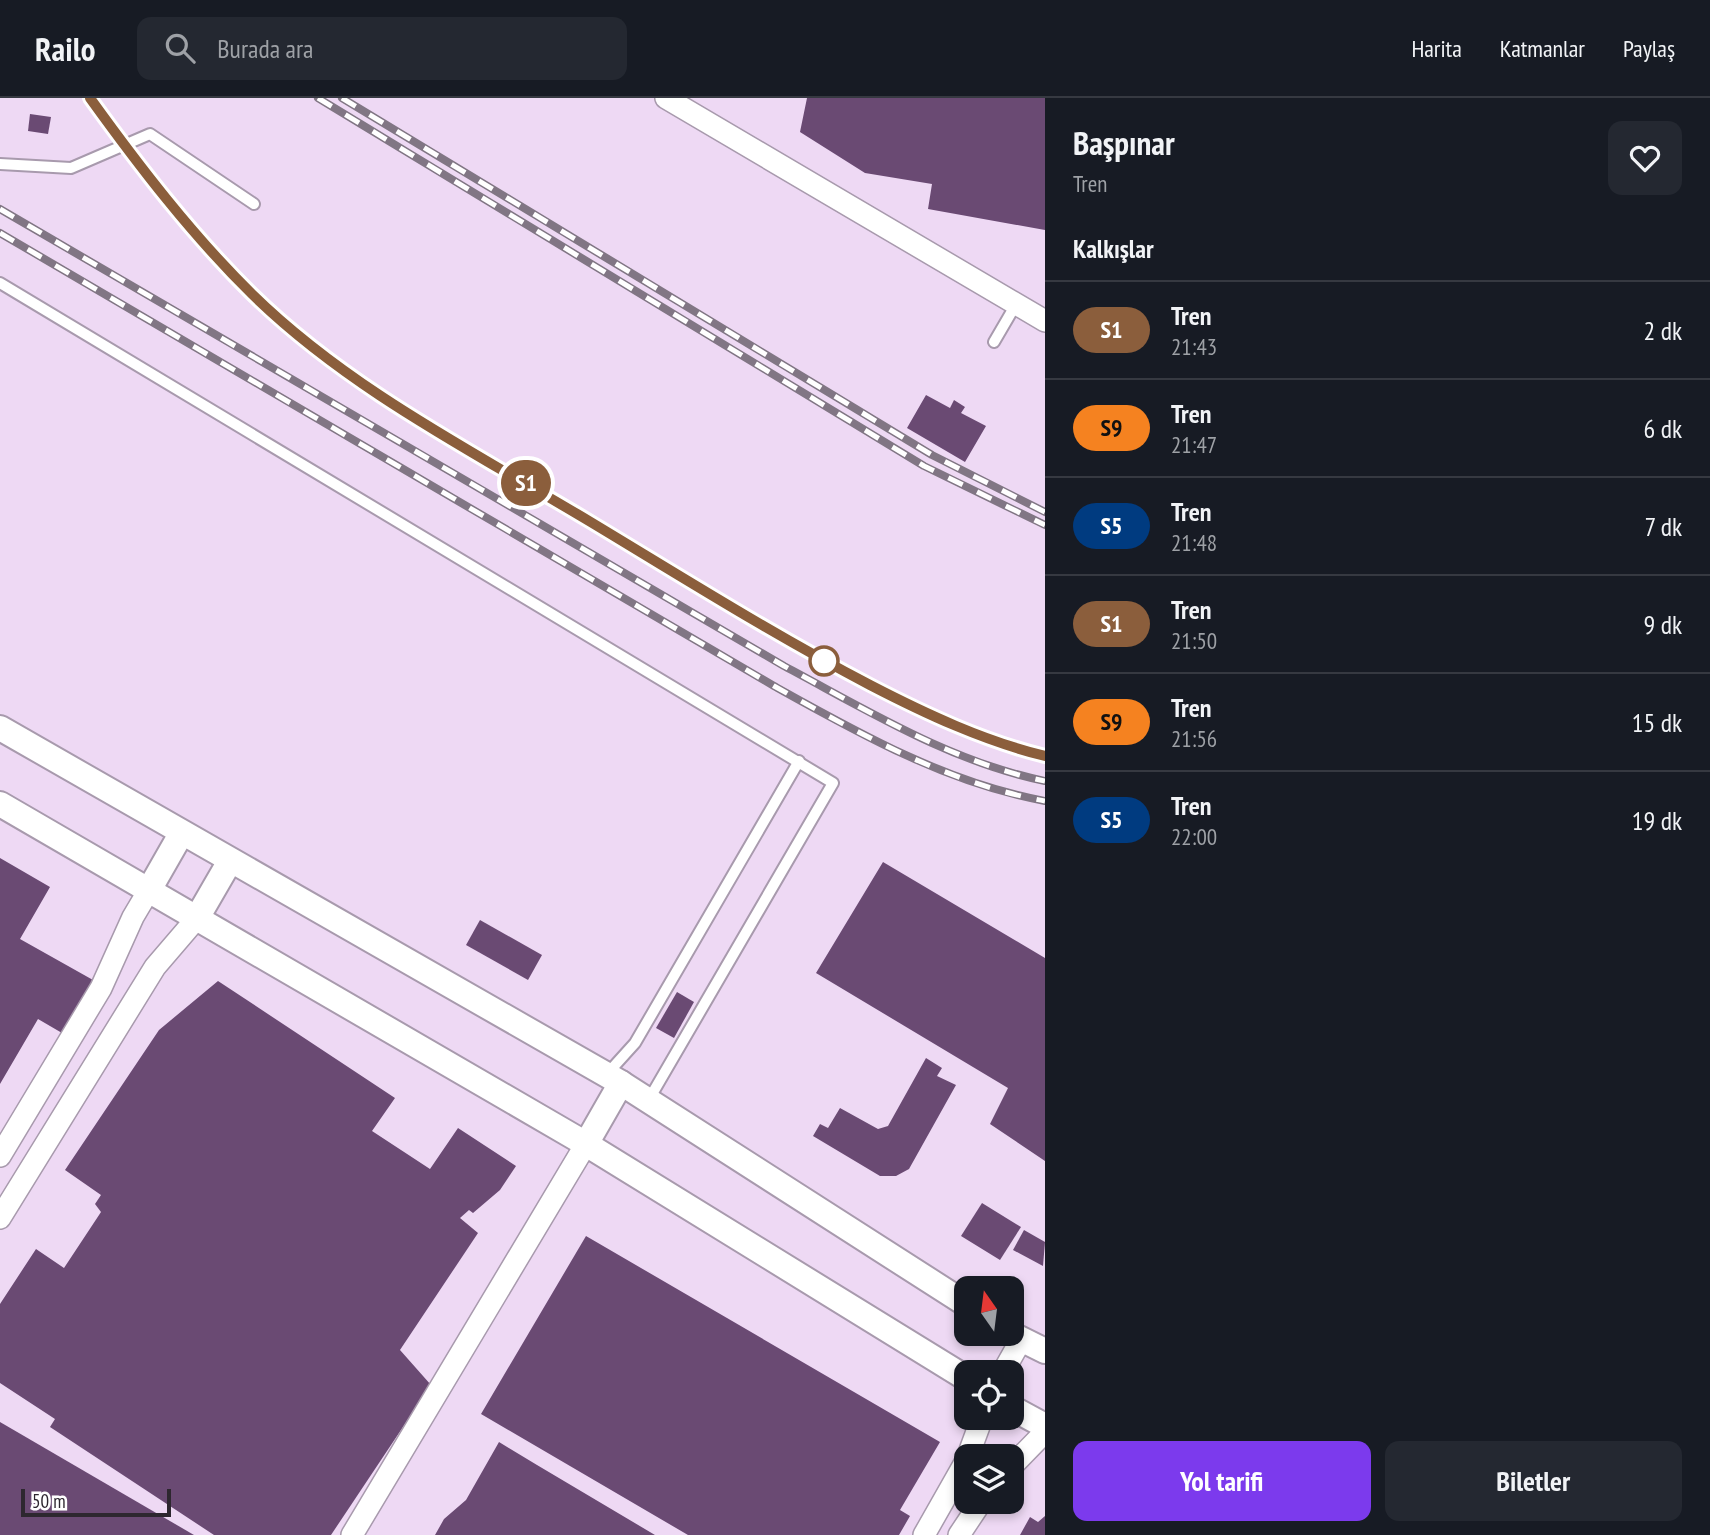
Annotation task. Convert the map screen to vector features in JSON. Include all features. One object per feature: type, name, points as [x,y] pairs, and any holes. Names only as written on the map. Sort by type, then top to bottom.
[{"type":"street","points":[[666,98],[1015,306],[1045,321]]},
{"type":"street","points":[[0,728],[613,1079],[954,1296]]},
{"type":"street","points":[[0,804],[586,1144],[954,1371]]},
{"type":"street","points":[[0,1156],[101,988],[133,917],[181,834]]},
{"type":"street","points":[[0,1219],[155,967],[197,918],[230,861]]},
{"type":"street","points":[[352,1535],[586,1144],[613,1079]]},
{"type":"street","points":[[1024,1341],[1045,1351]]},
{"type":"street","points":[[1024,1415],[1045,1426]]},
{"type":"street","points":[[1024,1454],[1045,1432]]},
{"type":"street","points":[[924,1535],[954,1482]]},
{"type":"street","points":[[959,1535],[973,1514]]},
{"type":"lane","points":[[0,164],[71,168],[150,134],[254,204]]},
{"type":"lane","points":[[0,283],[833,783],[648,1101]]},
{"type":"lane","points":[[994,342],[1015,306]]},
{"type":"lane","points":[[613,1079],[799,761]]},
{"type":"shaded area","points":[[0,98],[1045,98],[1045,1535],[0,1535]]},
{"type":"building","points":[[807,98],[1045,98],[1045,230],[928,209],[932,184],[865,173],[800,132]]},
{"type":"building","points":[[30,114],[51,117],[48,134],[28,131]]},
{"type":"building","points":[[926,395],[950,408],[954,400],[965,407],[961,413],[986,426],[965,462],[907,428]]},
{"type":"building","points":[[0,858],[50,887],[20,939],[93,980],[62,1033],[38,1019],[0,1084]]},
{"type":"building","points":[[883,862],[1045,958],[1045,1161],[990,1124],[1008,1088],[816,973]]},
{"type":"building","points":[[480,920],[542,955],[528,980],[466,945]]},
{"type":"building","points":[[218,981],[395,1098],[372,1131],[430,1169],[458,1128],[516,1166],[500,1190],[473,1213],[469,1210],[460,1218],[478,1233],[400,1350],[431,1385],[331,1535],[214,1535],[50,1427],[55,1419],[0,1383],[0,1304],[36,1249],[64,1268],[101,1212],[95,1204],[101,1195],[65,1170],[159,1030]]},
{"type":"building","points":[[677,992],[694,1002],[674,1038],[656,1028]]},
{"type":"building","points":[[926,1058],[942,1068],[937,1076],[956,1085],[909,1169],[896,1176],[880,1176],[813,1136],[820,1124],[828,1128],[840,1108],[878,1129],[888,1126]]},
{"type":"building","points":[[982,1203],[1021,1227],[1000,1260],[961,1236]]},
{"type":"building","points":[[1024,1230],[1045,1242],[1043,1266],[1013,1250]]},
{"type":"building","points":[[586,1236],[940,1442],[900,1510],[910,1516],[899,1535],[688,1535],[481,1414]]},
{"type":"building","points":[[0,1422],[194,1535],[0,1535]]},
{"type":"building","points":[[499,1442],[655,1535],[435,1535],[444,1519],[466,1500]]},
{"type":"building","points":[[1045,1516],[1045,1535],[1020,1535],[1030,1517],[1038,1522]]},
{"type":"railway","points":[[90,98],[167,199],[208,248],[252,294],[288,327],[367,386],[409,414],[828,663],[953,724],[998,742],[1045,756]]},
{"type":"railway","points":[[318,98],[924,466],[1045,525]]},
{"type":"railway","points":[[342,98],[932,455],[1045,512]]},
{"type":"railway","points":[[0,209],[784,666],[878,717],[943,748],[976,761],[1045,781]]},
{"type":"railway","points":[[0,233],[839,722],[939,769],[1009,793],[1045,801]]},
{"type":"train","name":"S1","points":[[90,98],[124,145],[209,247],[253,294],[358,381],[801,650],[911,706],[1003,745],[1045,756]]}]
